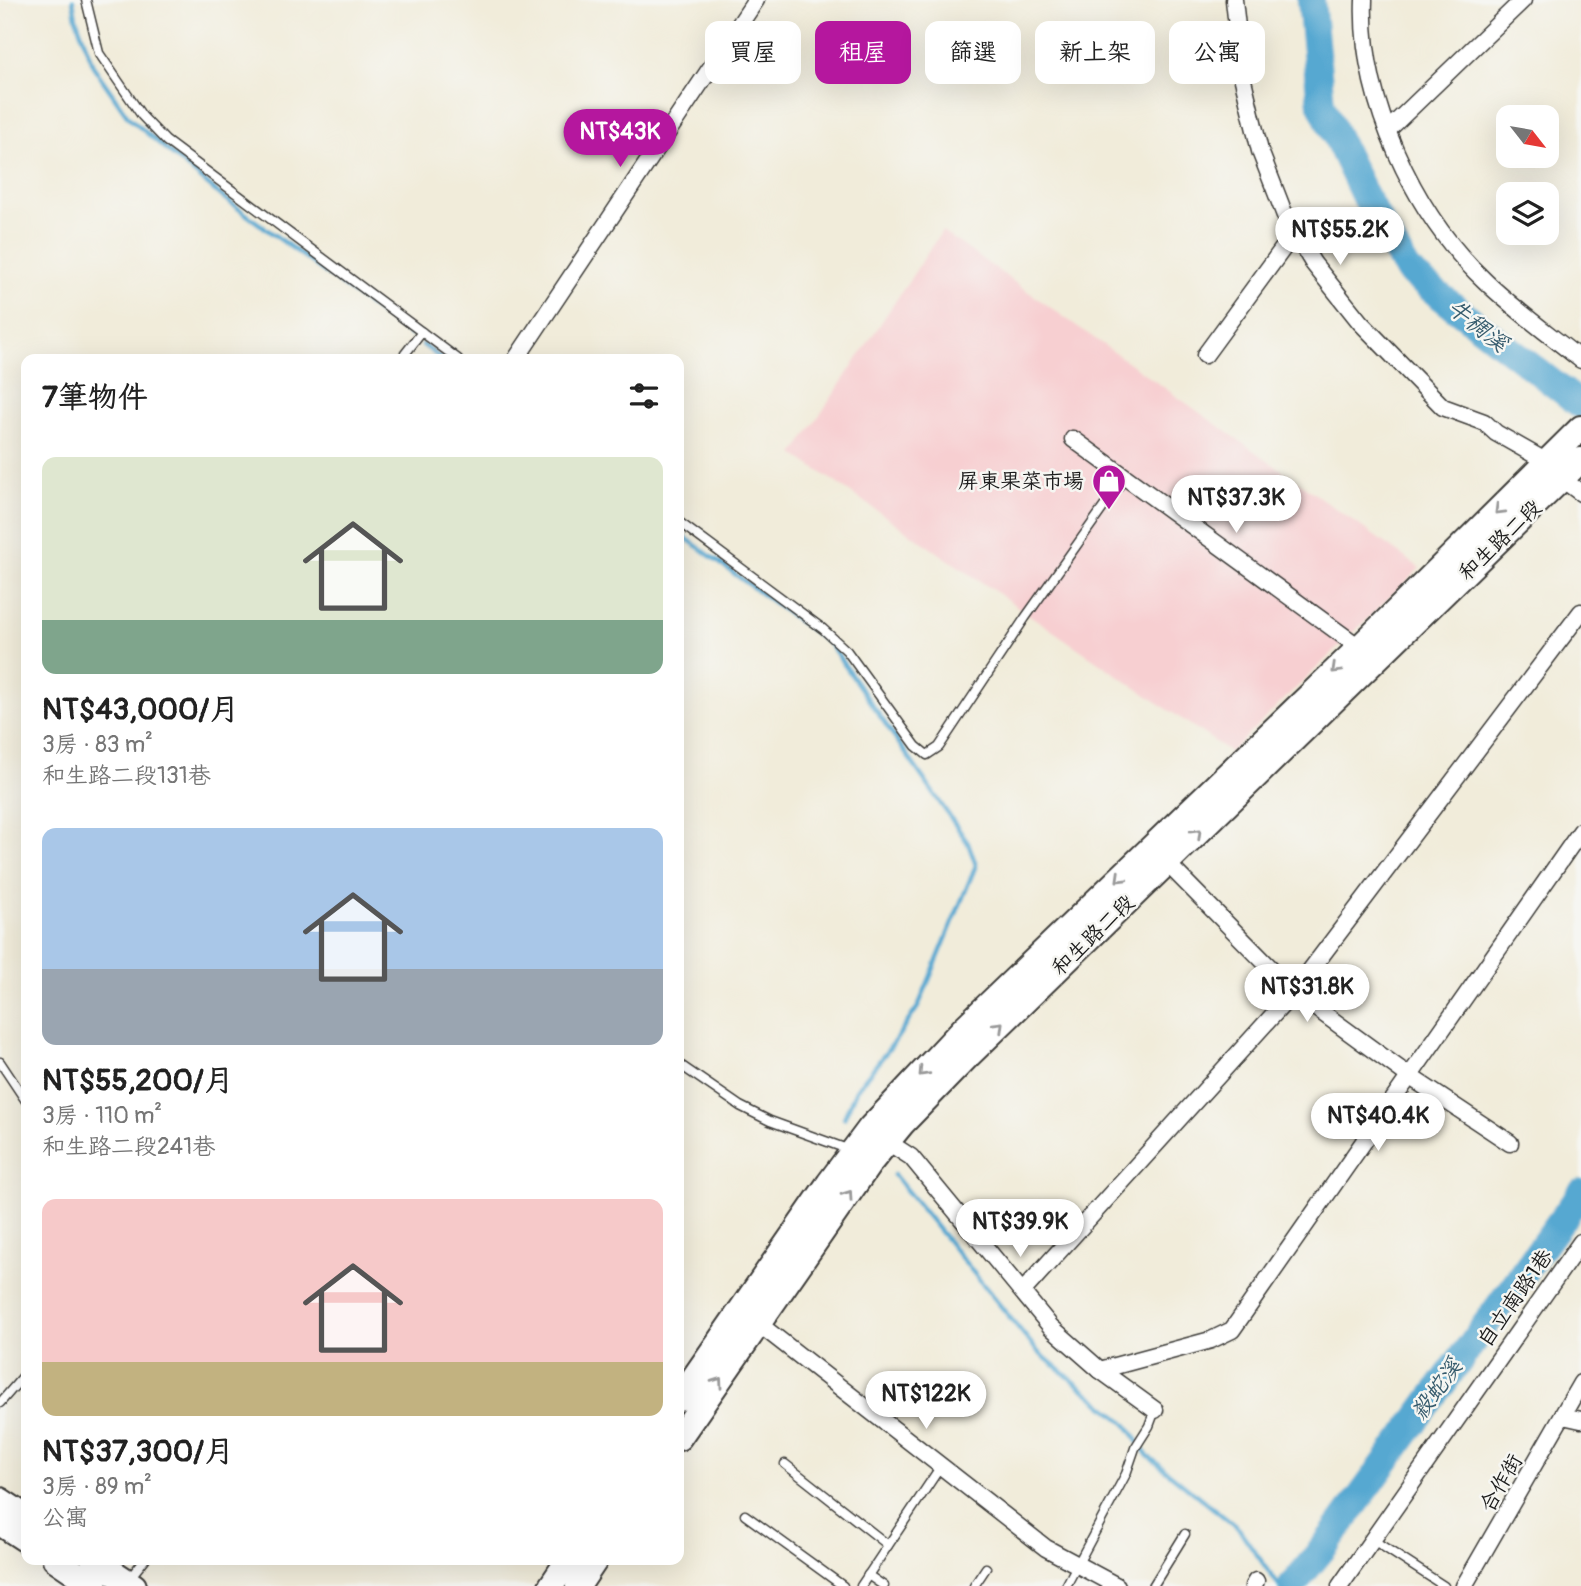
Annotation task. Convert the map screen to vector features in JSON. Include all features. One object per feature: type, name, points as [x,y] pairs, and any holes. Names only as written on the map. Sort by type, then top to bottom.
[{"type":"main road","name":"和生路二段","points":[[684,1392],[878,1135],[964,1028],[1159,855],[1368,654],[1568,473],[1581,428]]},
{"type":"main road","name":"和生路二段","points":[[684,1431],[759,1324],[862,1157]]},
{"type":"main road","points":[[1,1507],[21,1515]]},
{"type":"main road","points":[[1,1507],[21,1534]]},
{"type":"main road","points":[[66,1565],[91,1578],[130,1584]]},
{"type":"main road","points":[[551,1586],[565,1565]]},
{"type":"main road","points":[[578,1586],[592,1565]]},
{"type":"street","points":[[519,354],[755,0]]},
{"type":"street","points":[[1234,0],[1243,80],[1260,150],[1286,218],[1313,262],[1360,322],[1443,407],[1483,422],[1496,433],[1568,473]]},
{"type":"street","points":[[1364,0],[1373,85],[1399,161],[1426,210],[1452,246],[1485,281],[1581,360]]},
{"type":"street","points":[[1388,130],[1523,0]]},
{"type":"street","points":[[1205,355],[1294,232]]},
{"type":"street","points":[[1073,439],[1368,654]]},
{"type":"street","points":[[1023,1291],[1294,992],[1581,612]]},
{"type":"street","points":[[1100,1370],[1211,1340],[1232,1330],[1581,831]]},
{"type":"street","points":[[1159,855],[1294,992],[1409,1076],[1510,1143]]},
{"type":"street","points":[[878,1135],[911,1157],[1051,1327],[1100,1370],[1155,1410]]},
{"type":"street","name":"自立南路1巷","points":[[1340,1586],[1581,1241]]},
{"type":"street","points":[[759,1324],[1046,1548],[1117,1586]]},
{"type":"street","name":"合作街","points":[[1464,1586],[1581,1383]]},
{"type":"street","points":[[1563,1416],[1581,1420]]},
{"type":"lane","points":[[86,0],[99,53],[142,116],[166,141],[451,354]]},
{"type":"lane","points":[[405,354],[422,332]]},
{"type":"lane","points":[[684,526],[823,629],[847,651],[916,746],[928,755],[939,747],[1025,618],[1126,477]]},
{"type":"lane","points":[[0,1062],[21,1094]]},
{"type":"lane","points":[[684,1067],[740,1106],[770,1121],[814,1135],[862,1157]]},
{"type":"lane","points":[[0,1403],[21,1379]]},
{"type":"lane","points":[[1066,1586],[1126,1474],[1135,1448],[1149,1426],[1155,1410]]},
{"type":"lane","points":[[785,1464],[888,1545]]},
{"type":"lane","points":[[861,1586],[941,1466]]},
{"type":"lane","points":[[744,1515],[843,1586]]},
{"type":"lane","points":[[1153,1586],[1185,1534]]},
{"type":"lane","points":[[1373,1540],[1444,1586]]},
{"type":"lane","points":[[130,1584],[141,1565]]},
{"type":"lane","points":[[974,1586],[986,1568]]},
{"type":"lane","points":[[868,1575],[884,1586]]},
{"type":"shaded area","name":"屏東果菜市場","points":[[942,231],[1420,568],[1230,752],[794,454]]},
{"type":"waterway","points":[[73,0],[76,18],[93,66],[129,118],[220,195],[410,335]]},
{"type":"waterway","name":"牛稠溪","points":[[1311,0],[1321,104],[1364,195],[1408,271],[1581,405]]},
{"type":"waterway","points":[[423,345],[435,354]]},
{"type":"waterway","points":[[684,537],[830,644],[968,843],[976,865],[918,1007],[856,1090],[844,1118]]},
{"type":"waterway","points":[[894,1175],[1038,1352],[1126,1424],[1148,1456],[1239,1529],[1279,1586]]},
{"type":"waterway","name":"殺蛇溪","points":[[1292,1586],[1324,1547],[1581,1193]]},
{"type":"place","name":"屏東果菜市場","points":[[1109,511]]}]
